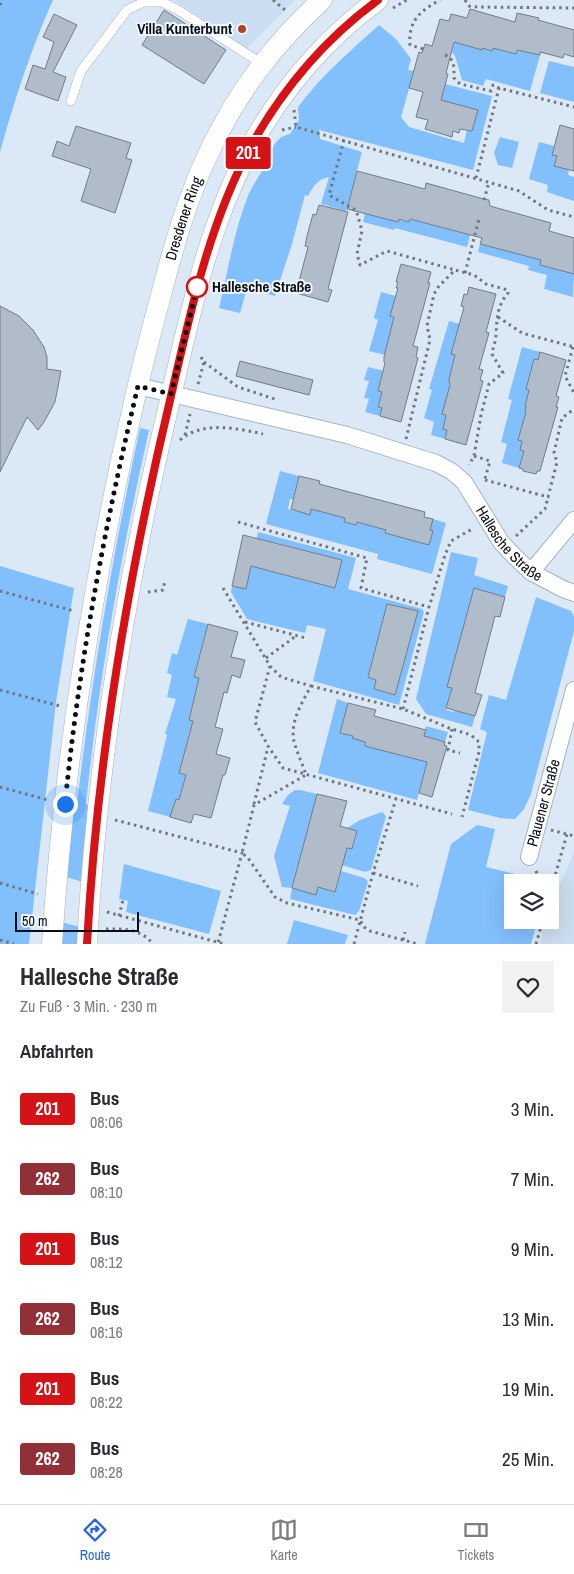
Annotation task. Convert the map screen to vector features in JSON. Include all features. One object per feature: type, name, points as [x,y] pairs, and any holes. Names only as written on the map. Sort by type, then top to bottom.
[{"type":"street","name":"Dresdener Ring","points":[[52,944],[70,758],[85,649],[111,508],[138,386],[173,247],[206,158],[218,133],[246,86],[284,36],[322,0]]},
{"type":"street","points":[[92,936],[89,906],[104,751],[121,636],[145,508],[171,394],[193,302],[213,233],[230,190],[251,146],[270,114],[296,77],[337,34],[385,5]]},
{"type":"street","points":[[138,386],[171,394]]},
{"type":"street","name":"Hallesche Straße","points":[[171,394],[347,435],[436,463],[451,471],[464,482],[501,542],[515,557],[531,572],[574,593]]},
{"type":"street","points":[[531,572],[574,520]]},
{"type":"street","name":"Plauener Straße","points":[[530,857],[574,690]]},
{"type":"lane","points":[[72,101],[82,71],[95,52],[127,10],[144,2],[162,2],[178,10],[262,63]]},
{"type":"path","points":[[0,5],[2,0]]},
{"type":"path","points":[[273,0],[285,10]]},
{"type":"path","points":[[385,5],[407,0]]},
{"type":"path","points":[[423,49],[410,45],[413,21],[420,13],[440,0]]},
{"type":"path","points":[[465,0],[469,6],[476,7],[574,8]]},
{"type":"path","points":[[444,54],[454,64],[454,78],[460,84],[491,91],[493,85],[574,107]]},
{"type":"path","points":[[476,178],[499,88]]},
{"type":"path","points":[[289,111],[293,105],[296,127]]},
{"type":"path","points":[[281,124],[277,130],[296,127],[519,191],[548,210],[574,217]]},
{"type":"path","points":[[344,140],[329,195],[357,212],[362,231],[358,254],[360,266],[386,251],[474,275],[486,284],[508,290],[497,311],[498,317],[492,354],[503,373],[489,384],[481,415],[474,456],[467,468]]},
{"type":"path","points":[[484,200],[489,182]]},
{"type":"path","points":[[465,273],[479,219]]},
{"type":"path","points":[[406,440],[430,339],[427,326],[434,294],[439,286],[455,270]]},
{"type":"path","points":[[498,317],[522,333],[573,347],[565,376],[574,393]]},
{"type":"path","points":[[199,350],[200,358],[204,362],[185,435],[199,430],[225,428],[267,434]]},
{"type":"path","points":[[513,538],[545,509],[557,462],[554,453],[562,418],[574,409]]},
{"type":"path","points":[[474,456],[490,462],[482,487]]},
{"type":"path","points":[[485,480],[548,498]]},
{"type":"path","points":[[403,709],[429,607],[445,555],[451,541],[476,527],[473,521]]},
{"type":"path","points":[[238,522],[367,558],[361,588],[429,607]]},
{"type":"path","points":[[144,592],[162,590],[165,580]]},
{"type":"path","points":[[223,588],[270,666],[281,677],[403,709],[471,735],[479,742],[479,752],[462,817]]},
{"type":"path","points":[[0,591],[74,611]]},
{"type":"path","points":[[244,622],[306,638]]},
{"type":"path","points":[[266,658],[296,635]]},
{"type":"path","points":[[270,666],[255,722],[283,768],[452,814]]},
{"type":"path","points":[[306,775],[295,746],[293,732],[297,715],[311,686]]},
{"type":"path","points":[[0,690],[60,706]]},
{"type":"path","points":[[452,729],[448,750],[460,752]]},
{"type":"path","points":[[218,943],[268,746]]},
{"type":"path","points":[[254,805],[306,775]]},
{"type":"path","points":[[0,787],[48,800]]},
{"type":"path","points":[[354,944],[373,873],[396,799]]},
{"type":"path","points":[[115,820],[242,853],[248,858],[276,897],[287,903],[360,920],[364,927],[370,931],[418,944]]},
{"type":"path","points":[[538,826],[574,836]]},
{"type":"path","points":[[555,874],[567,834]]},
{"type":"path","points":[[530,857],[538,874]]},
{"type":"path","points":[[373,873],[418,886]]},
{"type":"path","points":[[0,883],[55,898]]},
{"type":"path","points":[[119,916],[123,900]]},
{"type":"path","points":[[89,906],[224,944]]},
{"type":"path","points":[[92,936],[130,929],[147,937],[153,944]]},
{"type":"path","points":[[536,944],[540,929]]},
{"type":"path","points":[[403,940],[405,932]]},
{"type":"path","points":[[0,940],[14,944]]},
{"type":"shaded area","points":[[0,0],[53,0],[37,37],[0,152]]},
{"type":"shaded area","name":"Villa Kunterbunt","points":[[174,0],[295,0],[247,48]]},
{"type":"shaded area","points":[[379,25],[396,39],[411,59],[408,70],[414,71],[401,117],[409,127],[464,143],[467,130],[472,131],[478,110],[440,103],[445,84],[492,96],[473,170],[319,130],[320,139],[362,152],[346,211],[321,204],[329,177],[319,181],[308,196],[305,195],[275,296],[247,288],[240,313],[219,308],[243,209],[274,146],[280,138],[290,134],[299,120],[298,107],[316,85]]},
{"type":"shaded area","points":[[454,42],[482,50],[482,48],[492,51],[493,48],[517,50],[540,55],[530,91],[486,79],[483,86],[462,80],[452,52]]},
{"type":"shaded area","points":[[549,61],[574,67],[574,102],[540,93]]},
{"type":"shaded area","points":[[500,137],[519,142],[512,168],[498,165],[494,153]]},
{"type":"shaded area","points":[[539,142],[554,146],[552,154],[557,156],[554,166],[569,170],[568,175],[574,177],[574,201],[547,192],[548,185],[529,179]]},
{"type":"shaded area","points":[[365,213],[409,222],[410,219],[470,235],[467,247],[395,228],[394,230],[363,222]]},
{"type":"shaded area","points":[[480,244],[541,260],[540,265],[574,274],[573,297],[544,289],[547,275],[528,270],[529,266],[478,252]]},
{"type":"shaded area","points":[[381,292],[396,296],[390,316],[394,317],[385,355],[369,351],[378,320],[374,318]]},
{"type":"shaded area","points":[[449,321],[460,324],[451,354],[455,355],[449,385],[454,387],[442,414],[446,415],[443,429],[447,430],[445,439],[431,435],[434,422],[424,418],[432,390],[429,389]]},
{"type":"shaded area","points":[[522,347],[540,352],[538,360],[534,359],[526,388],[529,390],[525,411],[530,413],[524,420],[518,440],[522,441],[520,450],[524,451],[519,468],[502,463],[507,444],[501,442],[512,400],[508,399]]},
{"type":"shaded area","points":[[368,367],[384,371],[378,391],[382,392],[378,406],[382,408],[380,416],[365,412],[369,399],[364,398],[369,381],[364,380]]},
{"type":"shaded area","points":[[140,428],[149,430],[112,616],[91,757],[86,804],[94,808],[87,883],[62,876],[69,807],[77,804],[89,709],[104,615]]},
{"type":"shaded area","points":[[280,471],[299,476],[293,499],[290,499],[288,509],[309,514],[311,509],[345,518],[344,522],[355,525],[357,522],[386,530],[385,533],[429,545],[433,531],[430,530],[433,519],[446,523],[432,574],[377,559],[378,554],[266,524]]},
{"type":"shaded area","points":[[258,532],[356,558],[348,589],[422,609],[424,612],[399,705],[313,681],[326,629],[307,625],[305,633],[247,619],[231,592],[232,586],[246,588]],"holes":[[[273,542],[342,560],[335,588],[266,570]],[[387,604],[417,611],[395,695],[374,689],[376,680],[368,677]]]},
{"type":"shaded area","points":[[451,552],[478,558],[474,575],[508,586],[505,597],[474,589],[448,687],[452,688],[446,710],[454,712],[455,710],[475,716],[472,727],[426,714],[416,699]]},
{"type":"shaded area","points":[[0,566],[74,588],[56,702],[29,944],[0,944]]},
{"type":"shaded area","points":[[536,597],[571,611],[574,617],[574,631],[531,794],[524,809],[515,819],[500,818],[468,810],[487,732],[480,729],[489,695],[506,700]]},
{"type":"shaded area","points":[[188,619],[208,624],[194,676],[199,678],[189,720],[193,721],[179,773],[186,775],[179,800],[176,799],[170,817],[148,811],[167,735],[165,734],[176,699],[167,697],[172,675],[167,673],[172,653],[177,655]]},
{"type":"shaded area","points":[[337,699],[348,703],[340,733],[353,736],[353,738],[365,742],[365,746],[418,759],[426,726],[448,732],[445,742],[430,738],[430,751],[417,800],[318,773]]},
{"type":"shaded area","points":[[295,790],[300,790],[317,794],[292,888],[282,887],[274,856],[290,806],[282,804],[288,795]]},
{"type":"shaded area","points":[[382,812],[386,816],[371,870],[365,872],[338,864],[347,828],[360,820]]},
{"type":"shaded area","points":[[477,825],[495,829],[486,867],[515,874],[504,874],[504,929],[535,929],[531,944],[425,944],[451,844]]},
{"type":"shaded area","points":[[574,852],[574,944],[540,944],[544,929],[559,929],[559,885]]},
{"type":"shaded area","points":[[124,864],[221,891],[209,934],[126,912],[128,901],[119,899]]},
{"type":"shaded area","points":[[341,871],[364,878],[368,882],[359,911],[355,915],[290,899],[292,888],[318,887],[335,892]]},
{"type":"shaded area","points":[[294,920],[348,935],[345,944],[287,944]]},
{"type":"shaded area","points":[[58,921],[83,928],[82,944],[56,944]]},
{"type":"building","points":[[470,9],[515,22],[517,13],[574,30],[574,57],[564,54],[563,58],[540,52],[540,55],[517,50],[516,54],[493,48],[492,51],[482,48],[482,50],[454,42],[441,100],[478,110],[472,131],[460,129],[459,133],[453,131],[452,137],[425,129],[428,120],[416,117],[423,92],[409,88],[419,52],[422,53],[425,44],[432,46],[440,19],[449,21],[451,14],[467,18]]},
{"type":"building","points":[[164,10],[226,50],[204,84],[142,45]]},
{"type":"building","points":[[54,14],[77,25],[53,72],[66,77],[58,101],[25,89],[33,65],[45,69],[54,42],[43,37]]},
{"type":"building","points":[[560,125],[574,129],[574,171],[554,166],[557,156],[552,155]]},
{"type":"building","points":[[76,126],[131,143],[126,158],[132,160],[115,213],[81,201],[91,169],[52,156],[57,141],[69,146]]},
{"type":"building","points":[[357,171],[425,189],[426,183],[489,200],[490,206],[551,223],[549,231],[574,238],[574,274],[540,265],[541,260],[480,244],[482,238],[410,219],[409,222],[399,219],[398,222],[347,209]]},
{"type":"building","points":[[319,205],[348,212],[328,289],[332,290],[328,302],[296,293],[308,247],[305,246],[307,236],[313,214],[316,215]]},
{"type":"building","points":[[401,264],[431,272],[428,283],[430,283],[413,346],[418,347],[416,357],[418,358],[401,422],[380,416],[382,408],[378,407],[382,392],[378,391],[394,317],[390,316],[398,288],[396,288],[398,282],[396,282]]},
{"type":"building","points":[[469,287],[496,294],[486,332],[489,333],[479,369],[483,370],[480,380],[483,381],[466,445],[445,439],[447,430],[443,429],[446,415],[442,414],[450,385],[449,379],[455,355],[451,354],[464,307],[461,306],[464,294],[467,295]]},
{"type":"building","points":[[0,306],[19,316],[33,330],[44,347],[47,357],[47,369],[61,371],[55,402],[44,422],[38,430],[27,417],[0,472]]},
{"type":"building","points":[[540,352],[566,360],[556,396],[559,397],[556,407],[558,407],[540,471],[537,471],[536,474],[519,468],[524,451],[520,450],[522,441],[518,440],[526,412],[525,406],[529,390],[526,389],[534,359],[538,360]]},
{"type":"building","points":[[240,361],[313,380],[309,395],[236,376]]},
{"type":"building","points":[[299,476],[320,481],[319,484],[425,512],[424,517],[433,519],[430,530],[433,531],[429,545],[385,533],[386,530],[357,522],[356,525],[344,522],[345,518],[311,509],[310,515],[291,509]]},
{"type":"building","points":[[243,535],[342,560],[335,588],[251,566],[246,589],[232,586]]},
{"type":"building","points":[[474,588],[505,597],[500,617],[495,616],[475,693],[482,695],[475,716],[446,708],[452,688],[447,687]]},
{"type":"building","points":[[387,604],[418,611],[395,695],[374,689],[376,680],[368,677]]},
{"type":"building","points":[[208,624],[238,632],[231,657],[245,660],[240,678],[232,675],[227,693],[224,692],[215,727],[223,729],[216,754],[230,758],[225,775],[223,775],[211,818],[194,814],[191,823],[170,817],[176,799],[179,800],[186,775],[179,773],[193,721],[189,720],[199,678],[194,677]]},
{"type":"building","points":[[348,703],[376,710],[374,716],[426,730],[424,736],[445,742],[444,745],[447,746],[432,797],[419,793],[427,762],[365,746],[365,742],[352,738],[353,736],[340,733]]},
{"type":"building","points":[[317,794],[347,801],[340,826],[357,831],[352,849],[347,848],[335,892],[318,887],[316,895],[292,888]]},
{"type":"bus line","name":"201","points":[[87,944],[102,770],[114,680],[135,556],[153,470],[193,302],[213,233],[230,190],[251,146],[280,98],[313,57],[348,23],[378,0]]},
{"type":"place","name":"Villa Kunterbunt","points":[[242,29]]},
{"type":"place","name":"Hallesche Straße","points":[[197,287]]},
{"type":"route","points":[[65,804],[79,688],[95,590],[120,462],[138,386],[171,394],[197,287]]}]
